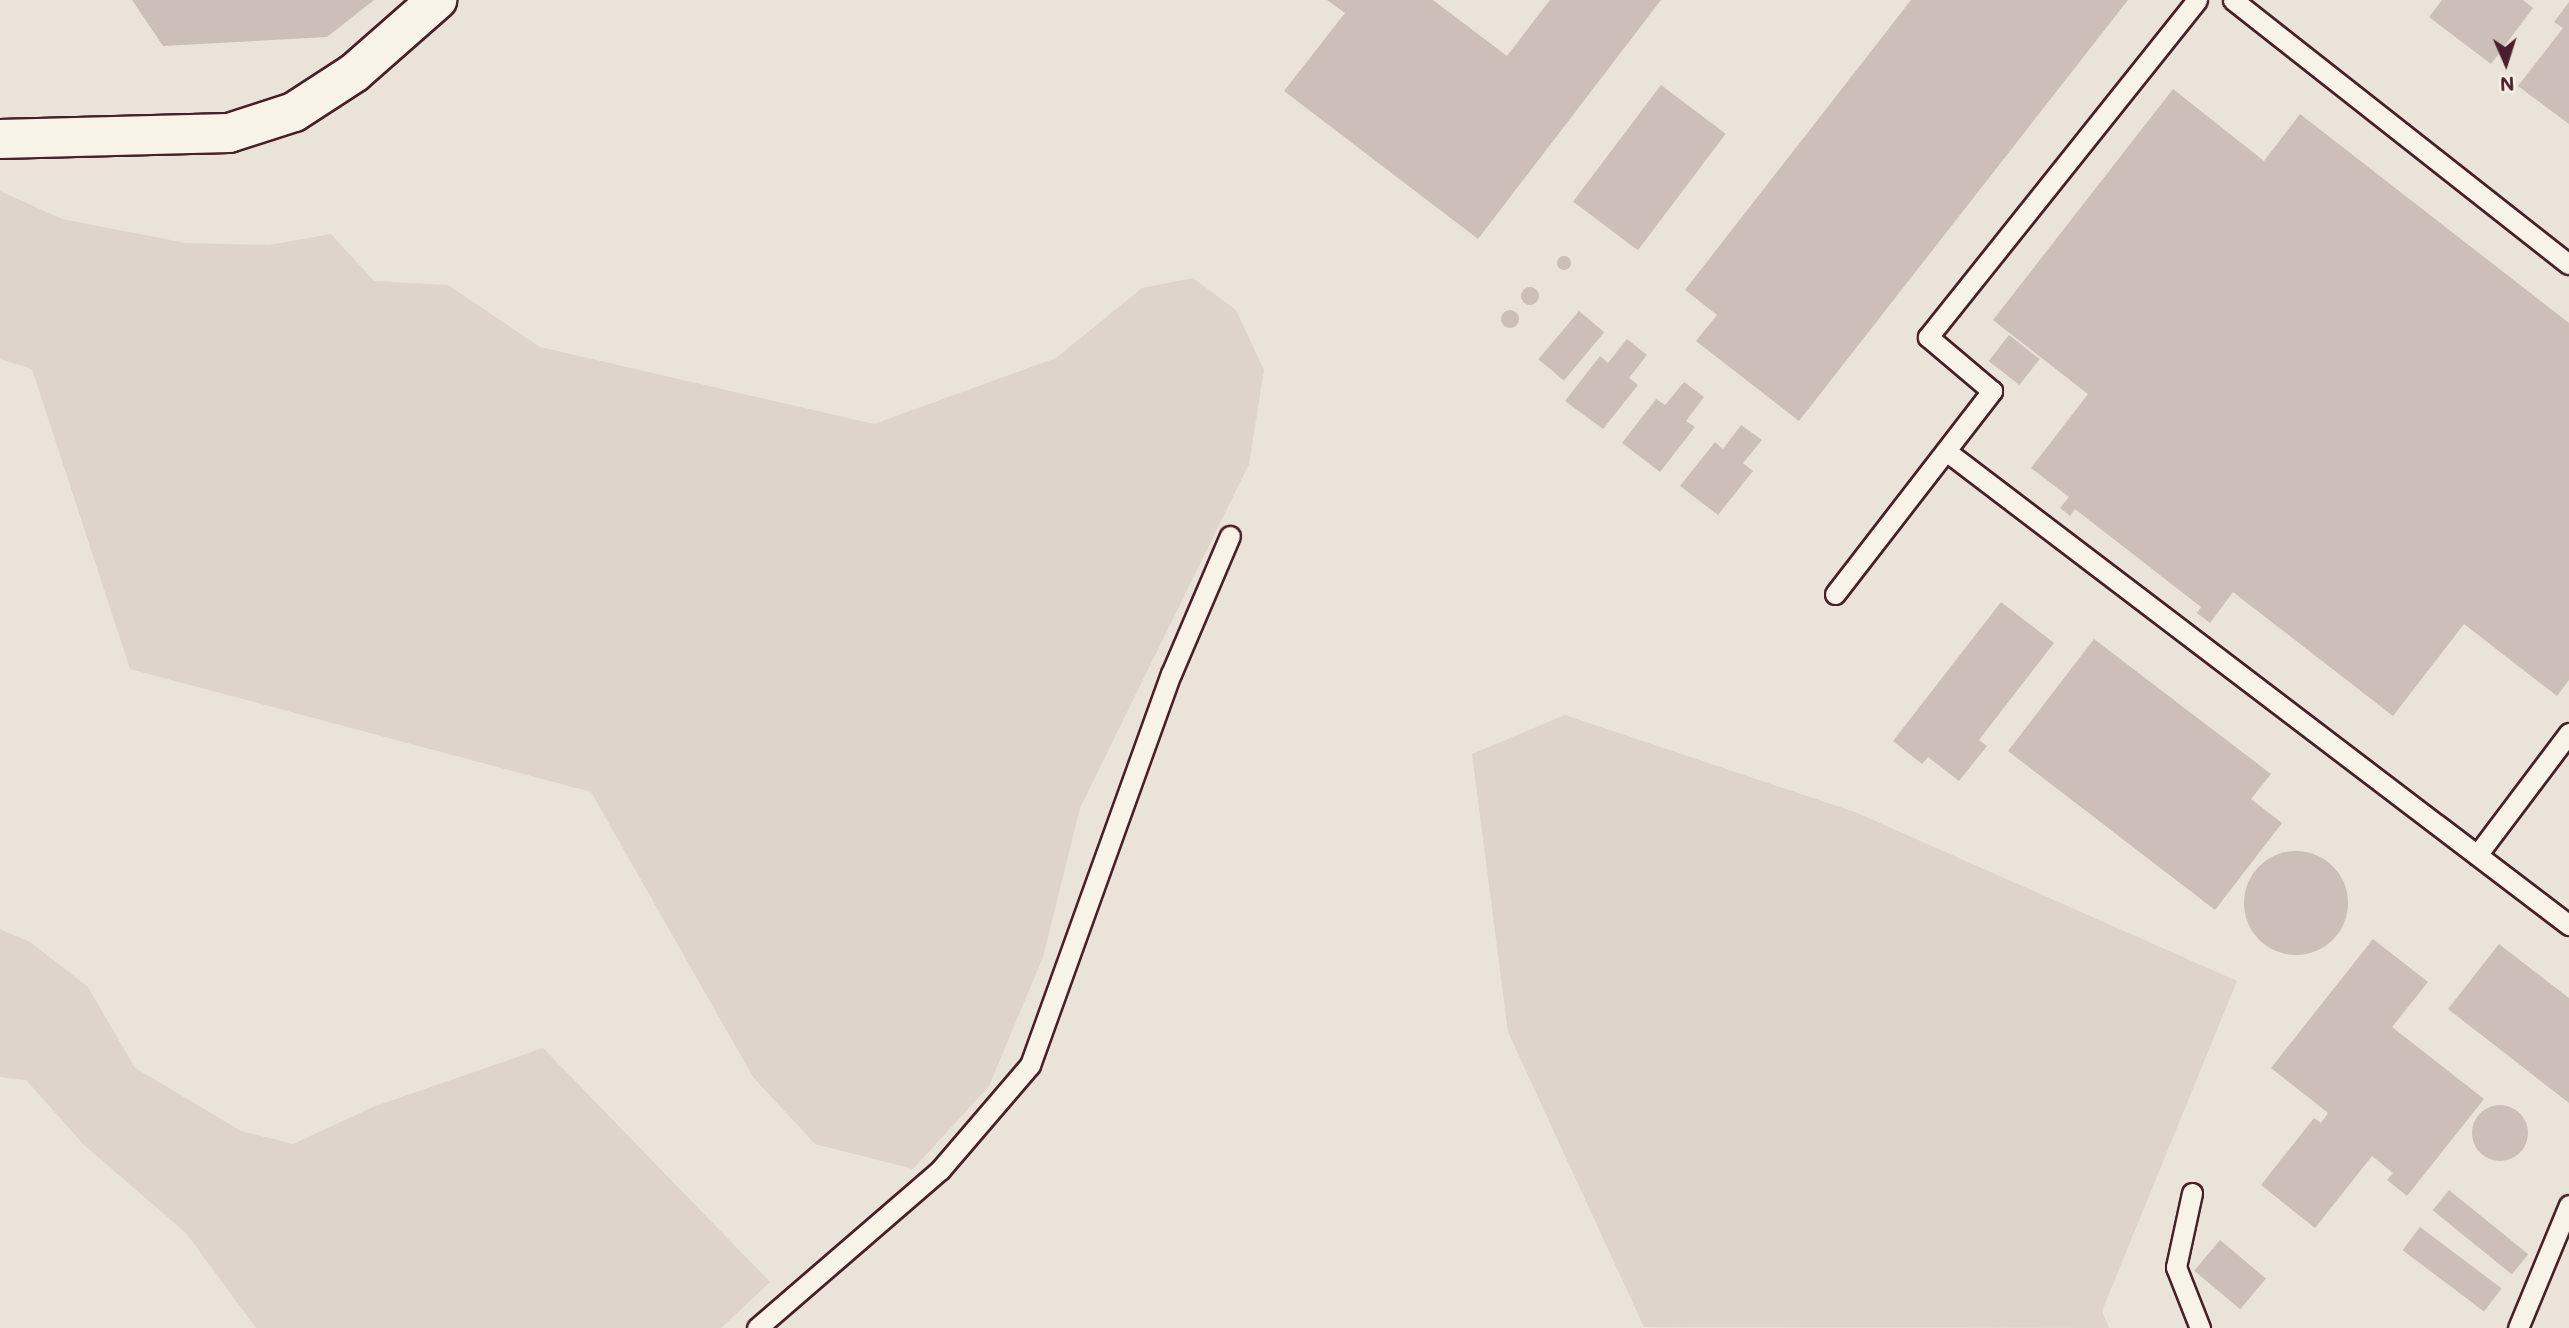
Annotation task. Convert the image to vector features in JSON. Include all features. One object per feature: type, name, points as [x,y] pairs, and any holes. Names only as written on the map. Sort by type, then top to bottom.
[{"type":"street","points":[[0,139],[229,133],[294,112],[354,73],[437,0]]},
{"type":"lane","points":[[1835,594],[1992,391],[1928,337],[2197,0]]},
{"type":"lane","points":[[2233,0],[2569,264]]},
{"type":"lane","points":[[1946,452],[2569,925]]},
{"type":"lane","points":[[757,1328],[940,1170],[1030,1065],[1171,674],[1230,536]]},
{"type":"lane","points":[[2476,855],[2569,733]]},
{"type":"lane","points":[[2192,1193],[2176,1267],[2200,1328]]},
{"type":"lane","points":[[2518,1328],[2569,1205]]},
{"type":"shaded area","points":[[0,0],[2569,0],[2569,1328],[0,1328]]},
{"type":"shaded area","points":[[0,191],[62,219],[186,243],[269,245],[331,234],[374,281],[448,285],[540,347],[874,424],[1056,358],[1142,288],[1193,278],[1236,310],[1264,370],[1249,464],[1080,808],[1043,957],[989,1086],[913,1169],[815,1144],[753,1077],[591,792],[130,669],[32,369],[0,359]]},
{"type":"shaded area","points":[[1565,715],[1855,812],[2237,981],[2102,1311],[2109,1328],[1644,1327],[1508,1032],[1472,754]]},
{"type":"shaded area","points":[[0,929],[30,942],[88,987],[135,1068],[241,1131],[293,1144],[373,1107],[543,1048],[770,1282],[721,1328],[256,1328],[186,1233],[84,1145],[26,1080],[0,1077]]},
{"type":"building","points":[[132,0],[374,0],[327,37],[163,46]]},
{"type":"building","points":[[1327,0],[1433,0],[1507,56],[1550,0],[1661,0],[1478,239],[1284,91],[1345,13]]},
{"type":"building","points":[[1911,0],[2128,0],[1799,421],[1696,341],[1717,315],[1685,290]]},
{"type":"building","points":[[2442,0],[2523,0],[2533,8],[2491,64],[2429,17]]},
{"type":"building","points":[[2569,2],[2569,124],[2518,86],[2563,28],[2554,22]]},
{"type":"building","points":[[1661,85],[1726,134],[1638,250],[1573,202]]},
{"type":"building","points":[[2173,89],[2264,161],[2300,114],[2569,323],[2569,680],[2557,696],[2464,624],[2393,716],[2233,592],[2210,623],[2197,613],[2201,607],[2075,509],[2070,516],[2060,508],[2069,497],[2031,468],[2088,394],[1993,320]]},
{"type":"building","points":[[1561,256],[1567,256],[1571,263],[1567,270],[1561,270],[1557,266],[1557,260]]},
{"type":"building","points":[[1530,287],[1536,290],[1539,296],[1536,302],[1530,305],[1524,302],[1521,296],[1524,290]]},
{"type":"building","points":[[1510,310],[1516,313],[1519,319],[1516,325],[1510,328],[1504,325],[1501,319],[1504,313]]},
{"type":"building","points":[[1579,311],[1604,332],[1564,380],[1539,359]]},
{"type":"building","points":[[2009,335],[2040,359],[2019,385],[1989,361]]},
{"type":"building","points":[[1627,339],[1647,355],[1629,378],[1638,385],[1603,429],[1565,401],[1600,356],[1608,363]]},
{"type":"building","points":[[1684,382],[1704,397],[1686,421],[1695,427],[1660,472],[1622,443],[1656,399],[1665,405]]},
{"type":"building","points":[[1741,425],[1762,440],[1743,463],[1753,471],[1718,515],[1680,486],[1715,442],[1723,449]]},
{"type":"building","points":[[2001,602],[2054,643],[1979,740],[1987,746],[1959,781],[1928,757],[1922,764],[1893,741]]},
{"type":"building","points":[[2094,639],[2271,774],[2251,799],[2282,823],[2215,910],[2008,751]]},
{"type":"building","points":[[2296,851],[2316,855],[2333,866],[2344,883],[2348,903],[2344,923],[2333,940],[2316,951],[2296,955],[2276,951],[2259,940],[2248,923],[2244,903],[2248,883],[2259,866],[2276,855]]},
{"type":"building","points":[[2373,939],[2428,982],[2392,1027],[2484,1099],[2407,1196],[2387,1180],[2393,1173],[2372,1156],[2315,1228],[2261,1185],[2314,1118],[2321,1123],[2328,1113],[2271,1068]]},
{"type":"building","points":[[2499,944],[2569,998],[2569,1103],[2448,1009]]},
{"type":"building","points":[[2494,1105],[2506,1105],[2516,1109],[2524,1117],[2528,1133],[2524,1149],[2516,1157],[2506,1161],[2494,1161],[2484,1157],[2476,1149],[2472,1139],[2472,1127],[2476,1117],[2484,1109]]},
{"type":"building","points":[[2449,1190],[2528,1254],[2512,1274],[2433,1210]]},
{"type":"building","points":[[2420,1227],[2501,1288],[2484,1312],[2403,1250]]},
{"type":"building","points":[[2220,1240],[2266,1279],[2240,1309],[2194,1271]]}]
